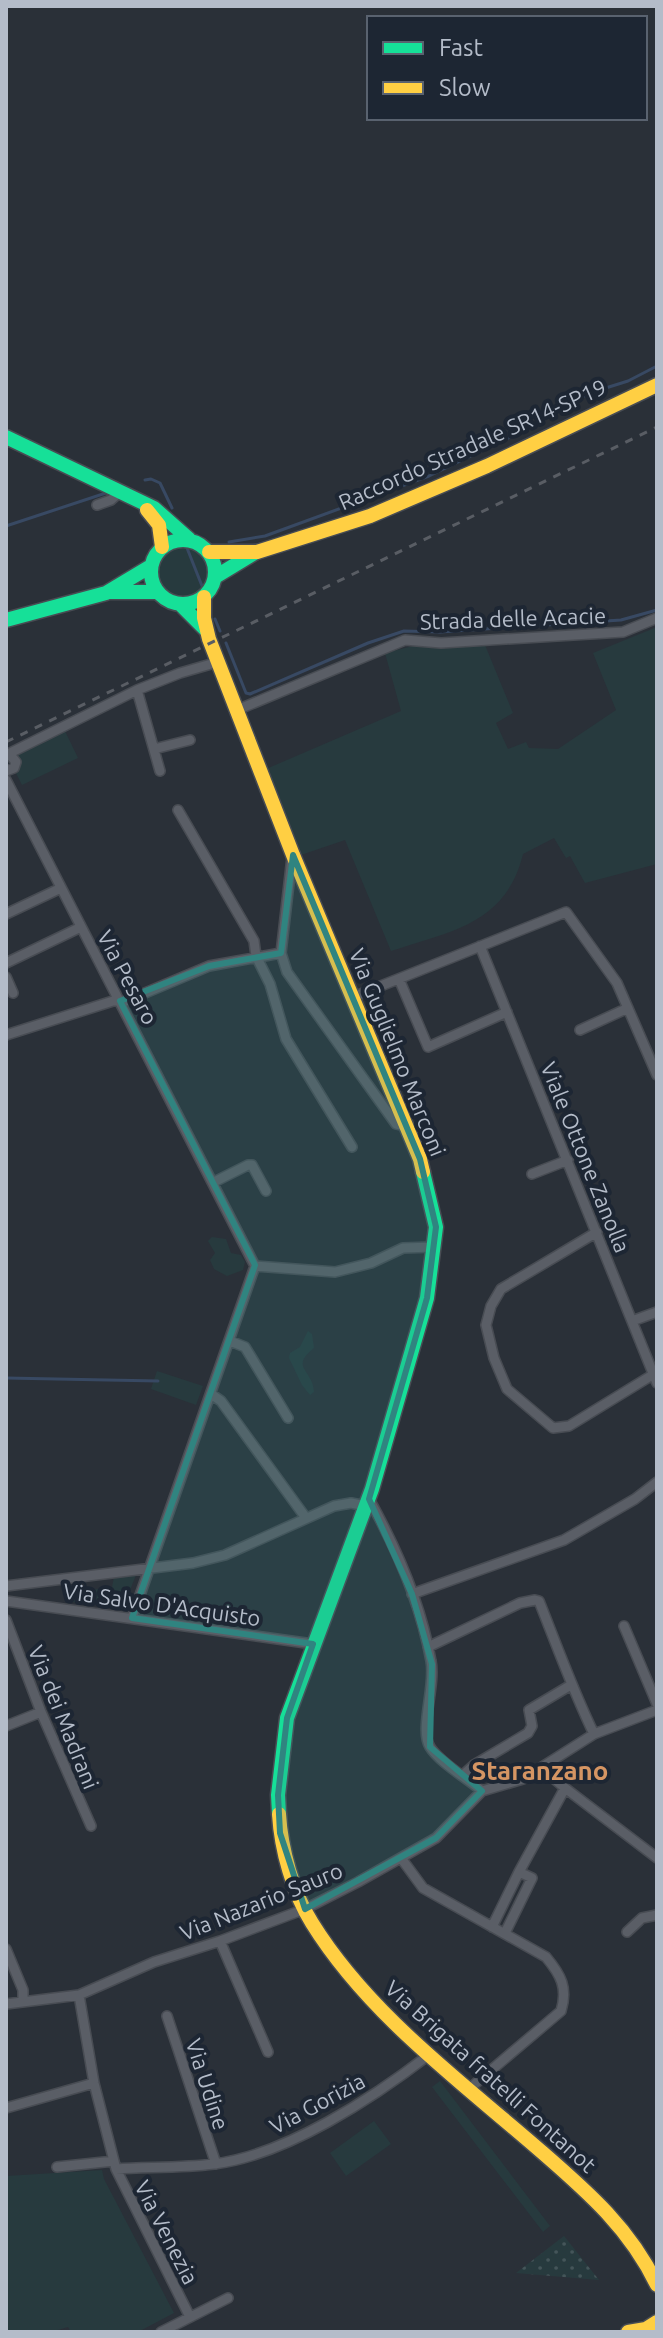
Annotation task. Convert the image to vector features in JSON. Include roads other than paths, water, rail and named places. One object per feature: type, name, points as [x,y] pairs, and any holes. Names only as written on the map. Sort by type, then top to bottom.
[{"type":"street","name":"Raccordo Stradale SR14-SP19","points":[[215,577],[257,552],[415,498],[657,385]]},
{"type":"street","points":[[6,437],[121,491],[164,516],[209,552],[216,568],[215,577],[204,597],[189,604],[180,604],[158,592],[151,576],[151,566]]},
{"type":"street","points":[[97,505],[111,500],[121,491]]},
{"type":"street","points":[[139,501],[159,525],[162,547]]},
{"type":"street","points":[[106,593],[151,566],[162,547],[170,542],[189,539]]},
{"type":"street","name":"Raccordo Stradale SR14-SP19","points":[[209,552],[257,552]]},
{"type":"street","points":[[6,620],[106,593],[158,592]]},
{"type":"street","name":"Via Guglielmo Marconi","points":[[204,597],[205,629],[293,855],[420,1159],[436,1227],[427,1298],[368,1503]]},
{"type":"street","name":"Via Guglielmo Marconi","points":[[180,604],[205,629]]},
{"type":"street","name":"Strada delle Acacie","points":[[237,710],[405,640],[441,643],[623,632],[657,618]]},
{"type":"street","points":[[6,755],[137,690],[218,662]]},
{"type":"street","points":[[137,690],[160,771]]},
{"type":"street","points":[[154,749],[190,740]]},
{"type":"street","name":"Via Pesaro","points":[[6,755],[15,759],[16,765],[9,770],[9,784],[255,1266]]},
{"type":"street","points":[[178,810],[254,941],[256,956],[270,984],[286,1039],[352,1147]]},
{"type":"street","points":[[293,855],[281,953],[287,972],[386,1111],[396,1124],[405,1126]]},
{"type":"street","points":[[6,914],[61,888]]},
{"type":"street","points":[[353,997],[566,912],[617,983],[657,1075]]},
{"type":"street","points":[[6,963],[81,927]]},
{"type":"street","name":"Viale Ottone Zanolla","points":[[480,946],[655,1378]]},
{"type":"street","points":[[6,1035],[153,991],[209,966],[281,953]]},
{"type":"street","points":[[6,977],[13,993]]},
{"type":"street","points":[[399,979],[428,1047],[507,1012]]},
{"type":"street","points":[[580,1030],[628,1008]]},
{"type":"street","points":[[532,1174],[568,1160]]},
{"type":"street","points":[[214,1182],[252,1165],[266,1191]]},
{"type":"street","points":[[597,1232],[501,1289],[491,1306],[486,1325],[494,1358],[507,1389],[553,1428],[569,1426],[655,1378]]},
{"type":"street","points":[[132,1618],[255,1266],[335,1272],[371,1263],[403,1248],[433,1247]]},
{"type":"street","points":[[632,1321],[657,1312]]},
{"type":"street","points":[[230,1341],[245,1347],[288,1418]]},
{"type":"street","points":[[211,1394],[221,1401],[306,1518]]},
{"type":"street","points":[[412,1594],[564,1540],[635,1499],[657,1482]]},
{"type":"street","points":[[6,1599],[7,1586],[225,1555],[347,1503],[368,1503],[382,1521],[412,1594],[428,1647],[433,1685],[426,1736],[430,1747],[482,1791],[523,1779],[594,1734],[657,1707],[624,1626]]},
{"type":"street","name":"Via Brigata fratelli Fontanot","points":[[368,1503],[287,1718],[278,1795],[280,1833],[288,1867],[311,1922],[358,1984],[430,2054],[603,2206],[652,2266],[657,2285]]},
{"type":"street","name":"Via Salvo D'Acquisto","points":[[6,1599],[313,1644]]},
{"type":"street","points":[[428,1647],[520,1603],[539,1601],[571,1685],[594,1734]]},
{"type":"street","name":"Via dei Madrani","points":[[6,1620],[41,1712],[91,1826]]},
{"type":"street","points":[[463,1775],[474,1765],[528,1733],[532,1726],[529,1710],[571,1685]]},
{"type":"street","points":[[6,1726],[41,1712]]},
{"type":"street","points":[[546,1767],[565,1788],[657,1858]]},
{"type":"street","points":[[492,1927],[565,1788]]},
{"type":"street","name":"Via Nazario Sauro","points":[[6,2004],[79,1995],[154,1962],[305,1909],[436,1838],[482,1791]]},
{"type":"street","points":[[401,1858],[423,1888],[546,1957],[555,1968],[566,1994],[561,2011],[469,2089]]},
{"type":"street","points":[[505,1933],[532,1878],[519,1872]]},
{"type":"street","points":[[627,1932],[642,1918],[657,1915]]},
{"type":"street","points":[[220,1941],[268,2052]]},
{"type":"street","points":[[6,1949],[23,1990],[23,2002]]},
{"type":"street","name":"Via Venezia","points":[[79,1995],[94,2083],[115,2165],[190,2317]]},
{"type":"street","name":"Via Udine","points":[[167,2016],[216,2164]]},
{"type":"street","name":"Via Gorizia","points":[[115,2165],[216,2164],[282,2145],[361,2103],[430,2054]]},
{"type":"street","points":[[6,2108],[94,2083]]},
{"type":"street","name":"Via Venezia","points":[[57,2167],[115,2165]]},
{"type":"street","points":[[161,2332],[228,2298]]},
{"type":"street","points":[[645,2329],[657,2315]]},
{"type":"waterway","points":[[229,542],[265,536],[429,476],[539,423],[560,408],[593,392],[628,381],[657,366]]},
{"type":"waterway","points":[[145,480],[160,483],[172,508]]},
{"type":"waterway","points":[[6,526],[109,492]]},
{"type":"waterway","points":[[187,548],[204,591]]},
{"type":"waterway","points":[[226,643],[246,693],[250,694],[368,643],[404,631],[440,632],[621,620],[657,610]]},
{"type":"waterway","points":[[215,619],[220,631]]},
{"type":"waterway","points":[[6,1378],[158,1381]]},
{"type":"railway","points":[[6,742],[657,427]]},
{"type":"district","name":"Staranzano","points":[[540,1770]]}]
